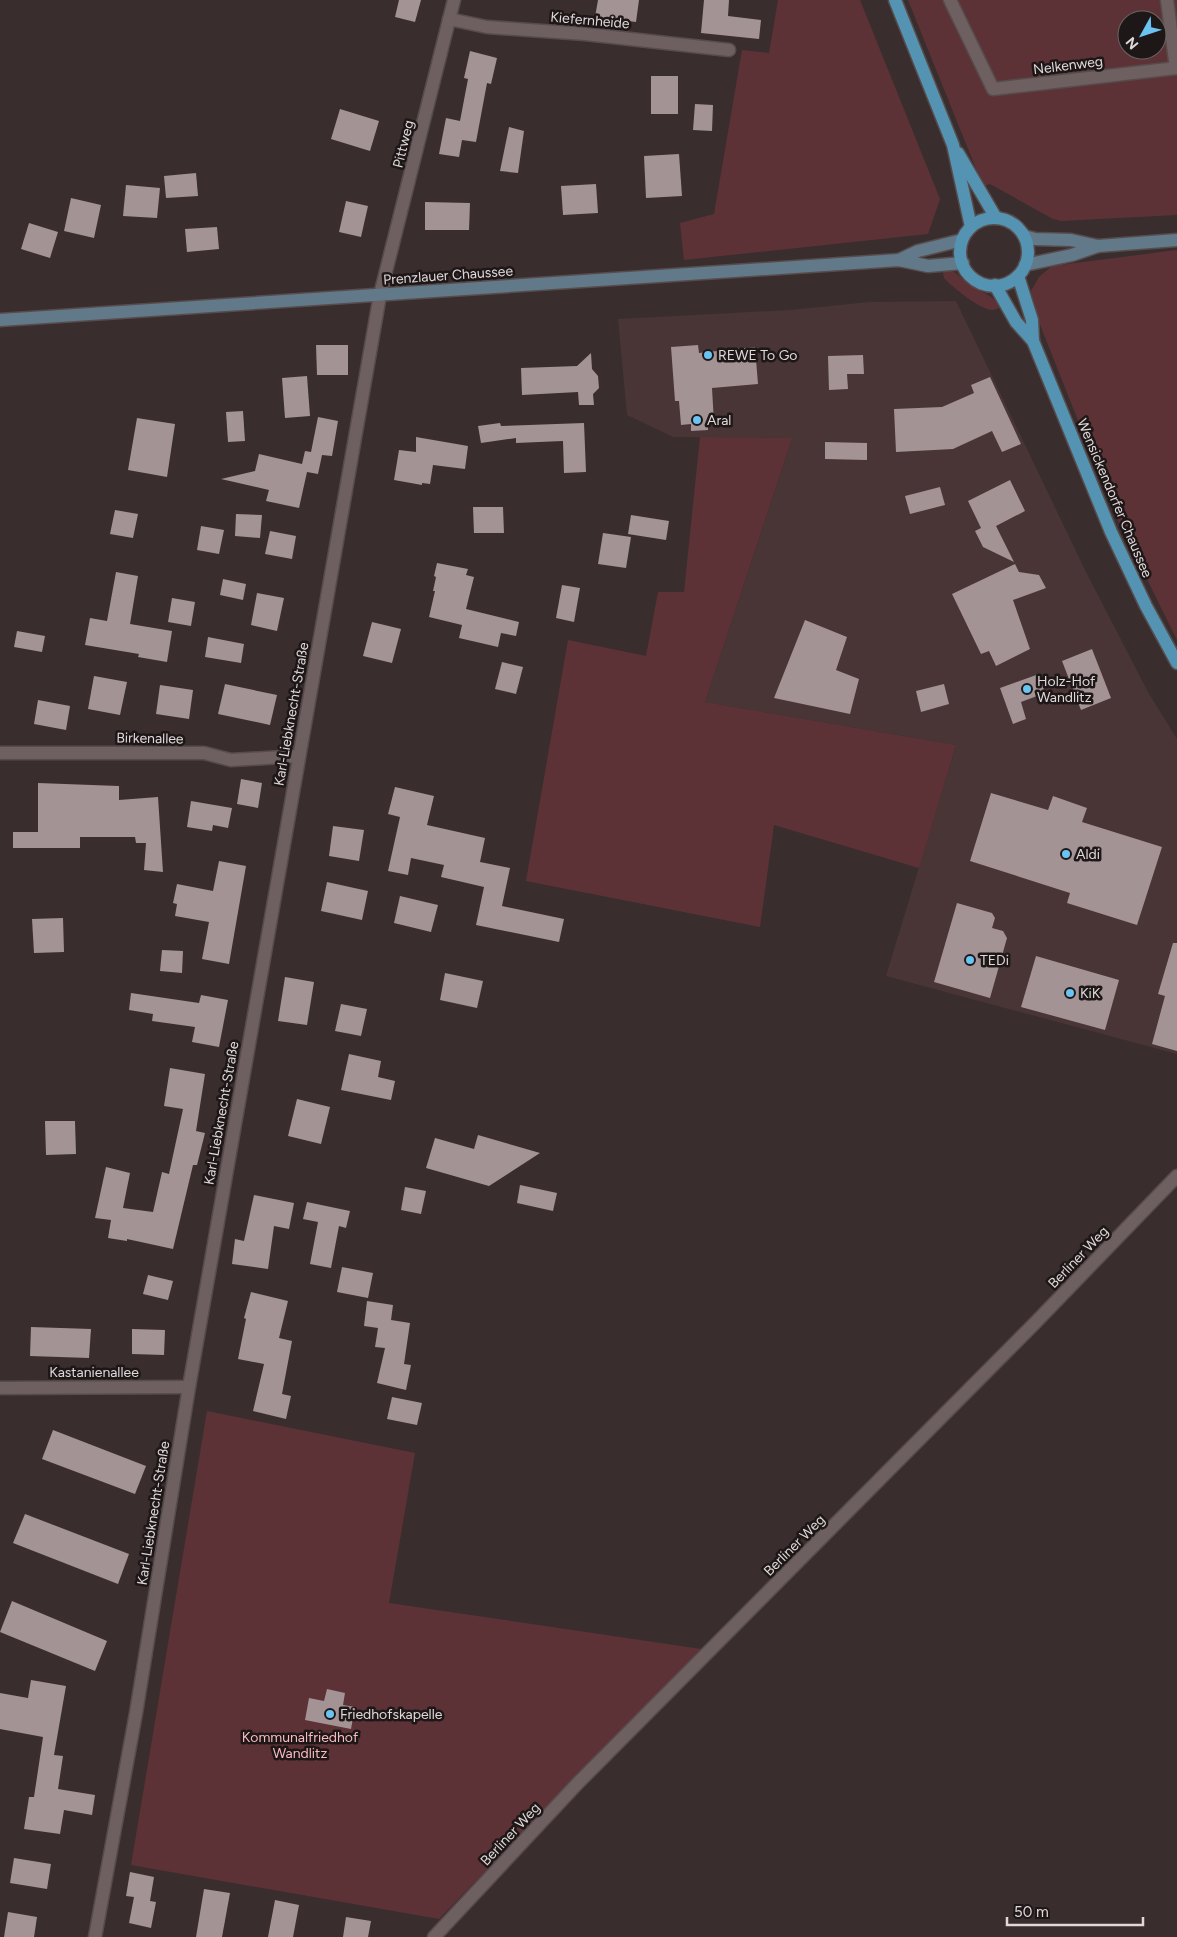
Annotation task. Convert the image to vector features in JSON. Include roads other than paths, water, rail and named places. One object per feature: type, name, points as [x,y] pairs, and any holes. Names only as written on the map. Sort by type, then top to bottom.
[{"type":"main road","points":[[895,0],[953,145],[996,218]]},
{"type":"main road","points":[[953,145],[971,227]]},
{"type":"main road","points":[[1022,270],[1028,256],[1027,246],[1024,236],[1008,220],[987,218],[971,227],[962,240],[961,256],[968,272],[984,284],[995,285],[1004,284],[1022,270],[1098,246],[1177,240]]},
{"type":"main road","points":[[1024,236],[1035,239],[1072,240],[1098,246]]},
{"type":"main road","name":"Prenzlauer Chaussee","points":[[899,260],[918,252],[962,240]]},
{"type":"main road","name":"Prenzlauer Chaussee","points":[[0,320],[899,260],[928,266],[963,263]]},
{"type":"main road","name":"Wensickendorfer Chaussee","points":[[1022,270],[1032,320],[1033,342]]},
{"type":"main road","name":"Wensickendorfer Chaussee","points":[[995,285],[1016,322],[1033,342],[1111,532],[1146,606],[1177,663]]},
{"type":"street","name":"Pittweg","points":[[380,295],[454,0]]},
{"type":"street","name":"Nelkenweg","points":[[950,0],[993,89],[1177,68]]},
{"type":"street","points":[[1167,0],[1177,68]]},
{"type":"street","name":"Kiefernheide","points":[[449,20],[487,27],[585,34],[729,50]]},
{"type":"street","name":"Karl-Liebknecht-Straße","points":[[95,1937],[136,1713],[188,1387],[380,295]]},
{"type":"street","name":"Birkenallee","points":[[0,753],[204,753],[231,760],[299,756]]},
{"type":"street","name":"Berliner Weg","points":[[434,1937],[577,1784],[1028,1330],[1177,1176]]},
{"type":"street","name":"Kastanienallee","points":[[0,1388],[188,1387]]},
{"type":"place","name":"REWE To Go","points":[[708,355]]},
{"type":"place","name":"Aral","points":[[697,420]]},
{"type":"place","name":"Holz-Hof Wandlitz","points":[[1027,689]]},
{"type":"place","name":"Aldi","points":[[1066,854]]},
{"type":"place","name":"TEDi","points":[[970,960]]},
{"type":"place","name":"KiK","points":[[1070,993]]},
{"type":"place","name":"Friedhofskapelle","points":[[330,1714]]},
{"type":"park label","name":"Kommunalfriedhof Wandlitz","points":[[300,1745]]}]
